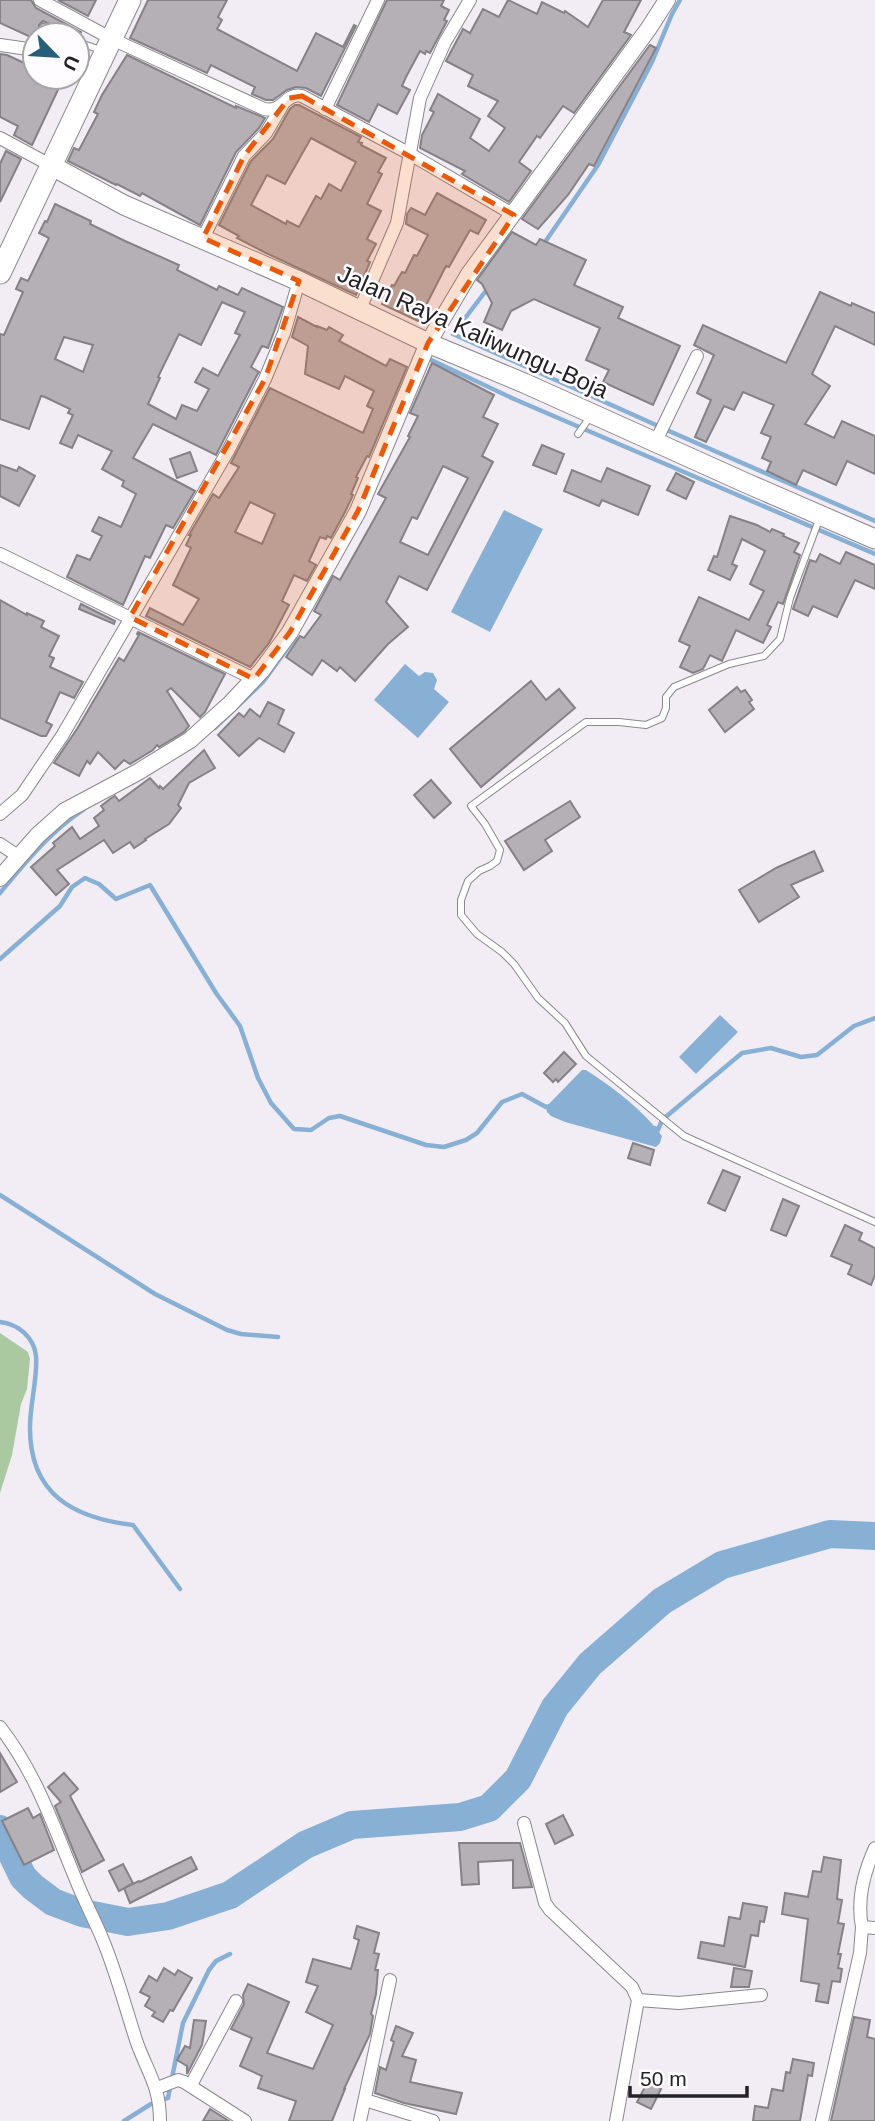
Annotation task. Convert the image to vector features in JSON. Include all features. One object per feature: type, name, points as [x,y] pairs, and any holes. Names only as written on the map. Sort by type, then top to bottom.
[{"type":"main road","points":[[91,65],[109,46],[130,0]]},
{"type":"main road","points":[[0,273],[52,166],[79,91]]},
{"type":"main road","name":"Jalan Raya Kaliwungu-Boja","points":[[52,166],[124,205],[299,281],[428,343],[875,538]]},
{"type":"street","points":[[40,0],[109,46],[264,109],[270,111],[282,106]]},
{"type":"street","points":[[326,108],[378,0]]},
{"type":"street","points":[[360,309],[397,223],[420,98],[444,42],[470,0]]},
{"type":"street","points":[[0,878],[18,856],[65,811],[138,772],[190,740],[254,679],[290,632],[358,511],[428,343],[469,274],[667,0]]},
{"type":"street","points":[[0,45],[21,48]]},
{"type":"street","points":[[203,238],[244,156],[266,133],[282,106],[297,94],[410,154],[514,215]]},
{"type":"street","points":[[0,138],[52,166]]},
{"type":"street","points":[[0,814],[22,795],[62,736],[221,463],[265,379],[284,332],[299,281]]},
{"type":"street","points":[[656,441],[697,356]]},
{"type":"street","points":[[0,554],[254,679]]},
{"type":"street","points":[[0,844],[18,856]]},
{"type":"street","points":[[0,1727],[19,1751],[58,1830],[76,1880],[103,1940],[138,2046],[160,2094],[160,2121]]},
{"type":"street","points":[[524,1822],[545,1903],[632,1987],[638,2000],[616,2121]]},
{"type":"street","points":[[822,2121],[860,1953],[869,1928],[860,1900],[875,1848]]},
{"type":"street","points":[[360,2121],[390,1980]]},
{"type":"street","points":[[638,2000],[679,2003],[761,1995]]},
{"type":"street","points":[[191,2085],[236,2001]]},
{"type":"street","points":[[160,2094],[178,2080],[191,2085],[245,2121]]},
{"type":"street","points":[[365,2100],[433,2121]]},
{"type":"lane","points":[[91,44],[109,46]]},
{"type":"lane","points":[[578,434],[593,413]]},
{"type":"lane","points":[[821,515],[790,598],[780,639],[765,656],[729,664],[674,687],[666,697],[662,718],[646,725],[586,722],[471,806],[500,850],[497,861],[468,881],[461,900],[461,915],[477,934],[514,964],[538,998],[565,1023],[586,1056],[684,1136],[875,1222]]},
{"type":"highlighted area","points":[[302,96],[514,215],[428,343],[358,511],[290,632],[254,679],[130,617],[265,379],[299,281],[203,238],[244,156],[289,98]]},
{"type":"green space","points":[[0,1333],[28,1352],[30,1359],[27,1389],[0,1493]]},
{"type":"water","points":[[504,510],[543,529],[490,632],[451,612]]},
{"type":"water","points":[[405,664],[419,676],[425,672],[433,673],[437,680],[434,689],[449,702],[418,738],[374,700]]},
{"type":"water","points":[[720,1015],[738,1032],[696,1074],[679,1057]]},
{"type":"water","points":[[582,1070],[607,1084],[637,1108],[662,1136],[660,1143],[656,1147],[551,1116],[546,1107]]},
{"type":"building","points":[[0,0],[31,0],[36,8],[60,21],[21,21],[21,33],[0,23]]},
{"type":"building","points":[[58,0],[96,0],[88,16]]},
{"type":"building","points":[[148,0],[227,0],[218,17],[222,20],[217,29],[297,71],[316,33],[343,47],[354,25],[356,26],[321,96],[306,88],[296,87],[273,100],[266,100],[252,94],[255,87],[211,65],[207,73],[130,38]]},
{"type":"building","points":[[387,0],[444,0],[441,6],[449,10],[444,20],[447,21],[430,53],[420,51],[406,77],[402,86],[410,90],[397,114],[378,104],[369,122],[337,105]]},
{"type":"building","points":[[508,0],[537,14],[542,2],[564,13],[565,11],[588,27],[603,0],[641,0],[624,32],[631,35],[574,113],[563,106],[519,162],[531,171],[509,202],[462,174],[465,171],[420,148],[422,135],[434,112],[430,110],[438,94],[480,119],[470,138],[489,151],[505,128],[488,116],[498,101],[468,86],[473,75],[446,61],[463,29],[470,33],[483,9],[499,17]]},
{"type":"building","points":[[650,45],[656,48],[594,166],[589,164],[568,195],[538,229],[522,219]]},
{"type":"building","points":[[0,54],[21,62],[21,91],[57,91],[32,145],[14,135],[18,126],[0,117]]},
{"type":"building","points":[[127,55],[236,108],[265,118],[236,152],[200,225],[142,193],[140,196],[68,161],[74,148],[79,150],[98,114],[94,112],[102,95]]},
{"type":"building","points":[[299,105],[361,137],[358,142],[362,143],[361,145],[386,158],[378,172],[382,174],[367,204],[381,211],[367,239],[376,244],[367,261],[370,262],[356,295],[266,253],[219,225],[251,161],[273,139],[290,109]],"holes":[[[311,138],[356,162],[341,191],[329,184],[321,199],[316,196],[299,227],[287,221],[286,224],[251,205],[267,175],[285,184]]]},
{"type":"building","points":[[6,151],[21,159],[0,202],[0,164]]},
{"type":"building","points":[[437,193],[486,220],[478,234],[470,230],[449,267],[446,266],[418,321],[382,304],[392,285],[394,286],[402,272],[405,273],[414,255],[417,256],[428,235],[406,224],[407,214],[411,208],[425,215]]},
{"type":"building","points":[[55,204],[91,221],[90,224],[179,265],[177,270],[217,290],[219,286],[238,295],[242,288],[283,307],[268,348],[262,346],[251,367],[259,372],[216,455],[153,424],[133,458],[195,491],[173,528],[166,525],[150,558],[145,556],[123,605],[67,577],[77,555],[90,560],[102,536],[92,531],[99,517],[121,527],[136,494],[122,486],[124,481],[102,469],[112,451],[78,435],[72,448],[60,443],[73,415],[68,413],[70,409],[45,397],[41,396],[29,429],[0,419],[0,334],[4,335],[23,292],[16,289],[21,278],[28,281],[49,238],[39,233],[45,221],[47,222]],"holes":[[[222,302],[245,312],[235,333],[240,335],[218,376],[203,368],[195,382],[209,389],[197,411],[182,405],[176,419],[148,404],[179,334],[201,345]],[[64,337],[93,345],[83,372],[55,359]]]},
{"type":"building","points":[[512,232],[536,245],[540,239],[586,260],[574,285],[623,307],[618,318],[680,346],[653,405],[603,382],[609,370],[586,360],[600,328],[534,299],[511,311],[502,330],[484,322],[492,303],[477,280]]},
{"type":"building","points":[[820,292],[875,313],[875,345],[835,326],[812,374],[830,386],[805,424],[834,438],[842,421],[875,436],[875,474],[847,461],[836,485],[803,470],[796,485],[767,471],[771,462],[762,458],[771,437],[761,433],[774,405],[743,392],[734,410],[724,406],[706,442],[695,437],[711,400],[697,393],[714,355],[694,345],[703,325],[786,363]]},
{"type":"building","points":[[298,317],[317,327],[327,330],[329,327],[343,335],[339,341],[386,366],[390,359],[407,367],[369,457],[367,456],[356,477],[358,478],[351,494],[353,495],[346,510],[331,538],[320,537],[309,561],[316,565],[307,581],[294,575],[282,601],[289,605],[269,643],[250,667],[146,616],[150,608],[183,625],[199,599],[173,585],[191,548],[186,545],[189,535],[213,494],[219,498],[239,467],[231,463],[270,388],[363,433],[373,409],[367,406],[374,391],[345,376],[339,389],[305,374],[308,346],[292,337]],"holes":[[[250,502],[275,514],[262,544],[235,532]]]},
{"type":"building","points":[[432,363],[494,395],[483,417],[498,424],[482,456],[493,462],[427,590],[399,576],[386,602],[408,627],[388,644],[355,681],[340,667],[337,671],[322,660],[312,675],[286,657],[300,636],[304,638],[321,615],[314,611],[333,576],[340,580],[386,498],[378,494],[410,437],[408,436],[418,416],[410,413]],"holes":[[[443,466],[468,478],[428,555],[400,542],[412,517],[417,519]]]},
{"type":"building","points":[[542,445],[564,454],[556,474],[533,465]]},
{"type":"building","points":[[190,452],[197,471],[177,478],[170,459]]},
{"type":"building","points":[[0,465],[17,471],[19,467],[35,476],[19,506],[0,496]]},
{"type":"building","points":[[607,468],[650,486],[638,515],[602,500],[599,506],[564,491],[572,470],[601,482]]},
{"type":"building","points":[[676,473],[694,482],[686,499],[667,490]]},
{"type":"building","points":[[730,516],[770,532],[772,529],[784,534],[783,536],[799,543],[794,552],[800,555],[783,604],[778,602],[767,625],[771,627],[763,643],[736,630],[722,661],[710,655],[703,669],[693,673],[680,667],[690,646],[679,641],[699,597],[749,620],[764,591],[750,584],[765,551],[742,539],[732,564],[737,566],[730,580],[708,570],[714,556],[717,557]]},
{"type":"building","points":[[846,552],[875,565],[875,589],[855,580],[837,617],[813,606],[808,616],[793,609],[810,560],[816,562],[820,554],[840,564]]},
{"type":"building","points":[[0,600],[44,621],[41,627],[59,636],[49,656],[54,658],[50,667],[83,682],[74,698],[60,692],[46,722],[52,725],[46,736],[0,718]]},
{"type":"building","points":[[81,604],[115,621],[114,624],[79,609]]},
{"type":"building","points":[[138,632],[225,674],[205,712],[200,717],[171,688],[167,691],[189,726],[184,732],[159,747],[157,745],[130,764],[124,760],[115,769],[98,752],[90,764],[87,761],[79,776],[54,763],[119,658],[124,661],[139,635]]},
{"type":"building","points":[[531,681],[546,700],[559,689],[575,708],[481,787],[450,749]]},
{"type":"building","points":[[737,687],[741,692],[745,690],[754,709],[725,732],[709,710]]},
{"type":"building","points":[[268,702],[284,710],[278,724],[294,733],[284,752],[259,738],[239,756],[218,735],[239,713],[244,717],[250,709],[260,717]]},
{"type":"building","points":[[204,750],[215,768],[189,783],[178,805],[181,808],[169,824],[146,840],[134,848],[130,842],[113,853],[104,840],[57,870],[69,884],[56,895],[31,867],[72,827],[80,839],[99,826],[94,818],[104,810],[101,806],[110,799],[115,796],[119,801],[150,778],[163,789]]},
{"type":"building","points":[[431,780],[451,803],[434,818],[414,795]]},
{"type":"building","points":[[570,801],[580,817],[545,840],[552,851],[524,870],[505,841]]},
{"type":"building","points":[[814,851],[823,871],[791,885],[799,897],[759,922],[739,890],[776,868]]},
{"type":"building","points":[[564,1052],[576,1064],[558,1082],[556,1079],[553,1082],[544,1073]]},
{"type":"building","points":[[633,1143],[654,1150],[650,1165],[628,1158]]},
{"type":"building","points":[[723,1170],[740,1177],[725,1211],[708,1203]]},
{"type":"building","points":[[783,1199],[799,1206],[786,1236],[771,1230]]},
{"type":"building","points":[[845,1225],[862,1233],[859,1240],[875,1248],[875,1275],[871,1285],[848,1274],[852,1265],[831,1256]]},
{"type":"building","points":[[0,1753],[17,1782],[0,1792]]},
{"type":"building","points":[[64,1773],[78,1789],[70,1796],[104,1860],[82,1872],[55,1806],[61,1802],[48,1787]]},
{"type":"building","points":[[28,1808],[33,1818],[40,1814],[54,1850],[24,1865],[2,1821]]},
{"type":"building","points":[[563,1815],[573,1835],[555,1844],[546,1824]]},
{"type":"building","points":[[459,1843],[520,1843],[532,1887],[513,1888],[513,1860],[478,1862],[479,1884],[462,1885]]},
{"type":"building","points":[[191,1857],[197,1869],[130,1903],[124,1888]]},
{"type":"building","points":[[824,1857],[841,1860],[837,1899],[842,1900],[838,1923],[844,1924],[838,1954],[841,1954],[838,1968],[842,1969],[840,1982],[832,1981],[828,2003],[816,2001],[819,1984],[801,1981],[808,1919],[782,1914],[785,1893],[808,1897],[813,1871],[821,1872]]},
{"type":"building","points":[[123,1864],[133,1883],[119,1891],[109,1871]]},
{"type":"building","points":[[743,1903],[767,1907],[764,1922],[760,1921],[758,1936],[751,1935],[745,1967],[698,1958],[701,1942],[724,1946],[729,1917],[740,1919]]},
{"type":"building","points":[[357,1926],[379,1933],[374,1953],[379,1954],[375,1970],[378,1970],[370,2034],[332,2121],[289,2121],[296,2101],[258,2088],[262,2076],[240,2066],[252,2038],[231,2029],[244,2004],[243,1995],[248,1984],[289,2002],[267,2053],[313,2069],[333,2025],[306,2012],[318,1986],[306,1982],[313,1959],[351,1969],[359,1940],[354,1938]]},
{"type":"building","points":[[164,1968],[175,1975],[178,1970],[192,1978],[173,2011],[170,2010],[163,2022],[152,2016],[155,2012],[145,2006],[150,1997],[140,1992],[149,1976],[157,1981]]},
{"type":"building","points":[[734,1968],[752,1971],[749,1987],[731,1987]]},
{"type":"building","points":[[854,2017],[870,2020],[867,2037],[875,2039],[875,2121],[831,2121]]},
{"type":"building","points":[[194,2020],[206,2021],[202,2045],[187,2074],[187,2066],[177,2060],[185,2046],[190,2048]]},
{"type":"building","points":[[396,2026],[413,2033],[402,2056],[416,2060],[410,2082],[462,2093],[456,2114],[404,2103],[375,2093],[380,2067],[386,2070]]},
{"type":"building","points":[[793,2059],[814,2063],[812,2076],[808,2075],[800,2121],[753,2121],[755,2106],[768,2108],[772,2089],[783,2091],[786,2072],[790,2073]]},
{"type":"building","points":[[647,2083],[661,2089],[651,2109],[637,2102]]},
{"type":"building","points":[[210,2109],[229,2121],[203,2121]]},
{"type":"waterway","points":[[543,245],[598,165],[652,62],[680,0]]},
{"type":"waterway","points":[[491,288],[453,334],[656,425]]},
{"type":"waterway","points":[[427,358],[514,399],[875,554]]},
{"type":"waterway","points":[[669,431],[875,521]]},
{"type":"waterway","points":[[215,728],[263,682],[295,638]]},
{"type":"waterway","points":[[0,893],[49,838],[83,810]]},
{"type":"waterway","points":[[0,959],[60,906],[72,887],[85,878],[99,884],[116,899],[150,885],[216,993],[240,1026],[258,1078],[271,1103],[294,1129],[311,1130],[329,1118],[340,1116],[426,1145],[444,1147],[466,1140],[477,1133],[502,1102],[522,1094],[546,1107],[551,1106]]},
{"type":"waterway","points":[[655,1128],[658,1130],[662,1120],[742,1053],[771,1048],[801,1057],[817,1055],[854,1026],[875,1018]]},
{"type":"waterway","points":[[0,1195],[155,1294],[227,1330],[278,1337]]},
{"type":"waterway","points":[[0,1322],[13,1325],[24,1333],[35,1349],[36,1372],[30,1426],[37,1469],[46,1485],[74,1509],[111,1522],[133,1525],[180,1589]]},
{"type":"waterway","points":[[0,1829],[23,1877],[53,1902],[82,1913],[128,1922],[168,1916],[230,1895],[305,1845],[352,1825],[460,1817],[489,1808],[518,1779],[555,1707],[590,1664],[662,1601],[722,1565],[830,1534],[875,1536]]},
{"type":"waterway","points":[[124,2121],[151,2104],[168,2098],[183,2023],[209,1970],[216,1961],[230,1954]]}]
